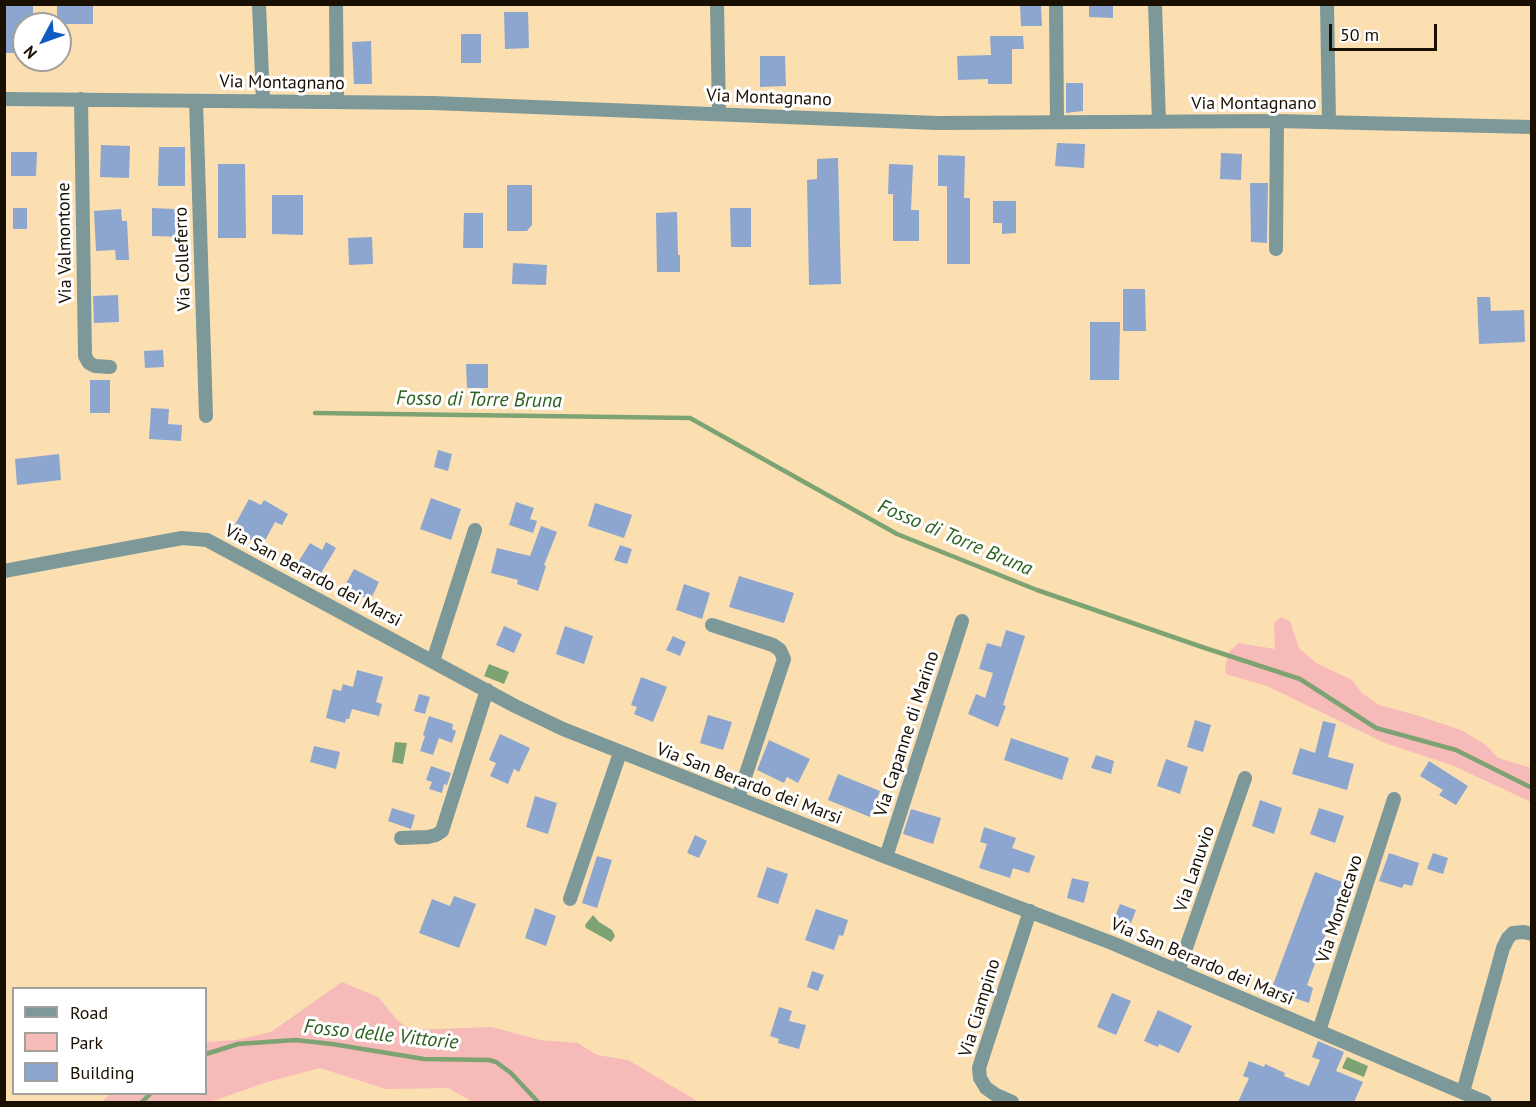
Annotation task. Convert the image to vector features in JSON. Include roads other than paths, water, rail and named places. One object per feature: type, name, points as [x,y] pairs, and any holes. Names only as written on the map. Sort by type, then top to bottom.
[{"type":"street","points":[[259,4],[263,101]]},
{"type":"street","points":[[336,4],[337,102]]},
{"type":"street","points":[[717,4],[719,114]]},
{"type":"street","points":[[1056,4],[1057,122]]},
{"type":"street","points":[[1155,4],[1159,122]]},
{"type":"street","points":[[1327,4],[1329,122]]},
{"type":"street","name":"Via Montagnano","points":[[4,99],[433,103],[937,123],[1276,121],[1532,127]]},
{"type":"street","name":"Via Valmontone","points":[[81,99],[85,356],[94,366],[110,367]]},
{"type":"street","name":"Via Colleferro","points":[[196,101],[206,416]]},
{"type":"street","points":[[1276,121],[1276,249]]},
{"type":"street","points":[[433,661],[476,530]]},
{"type":"street","name":"Via San Berardo dei Marsi","points":[[4,571],[182,538],[200,538],[219,545],[544,720],[620,753],[1030,911],[1178,971],[1485,1102]]},
{"type":"street","name":"Via Capanne di Marino","points":[[886,857],[962,621]]},
{"type":"street","points":[[712,625],[773,645],[780,650],[784,659],[738,798]]},
{"type":"street","points":[[401,838],[428,837],[442,831],[487,690]]},
{"type":"street","points":[[570,899],[620,753]]},
{"type":"street","name":"Via Lanuvio","points":[[1178,971],[1245,778]]},
{"type":"street","name":"Via Montecavo","points":[[1319,1031],[1394,799]]},
{"type":"street","name":"Via Ciampino","points":[[1012,1102],[986,1088],[980,1078],[979,1068],[1030,911]]},
{"type":"street","points":[[1463,1092],[1503,948],[1513,933],[1532,934]]},
{"type":"waterway","name":"Fosso di Torre Bruna","points":[[315,413],[690,418],[897,534],[1037,590],[1300,679],[1376,728],[1456,750],[1532,788]]},
{"type":"waterway","name":"Fosso delle Vittorie","points":[[207,1054],[238,1044],[295,1040],[424,1059],[489,1060],[496,1062],[511,1073],[538,1102]]},
{"type":"waterway","name":"Fosso delle Vittorie","points":[[142,1102],[149,1095]]}]
